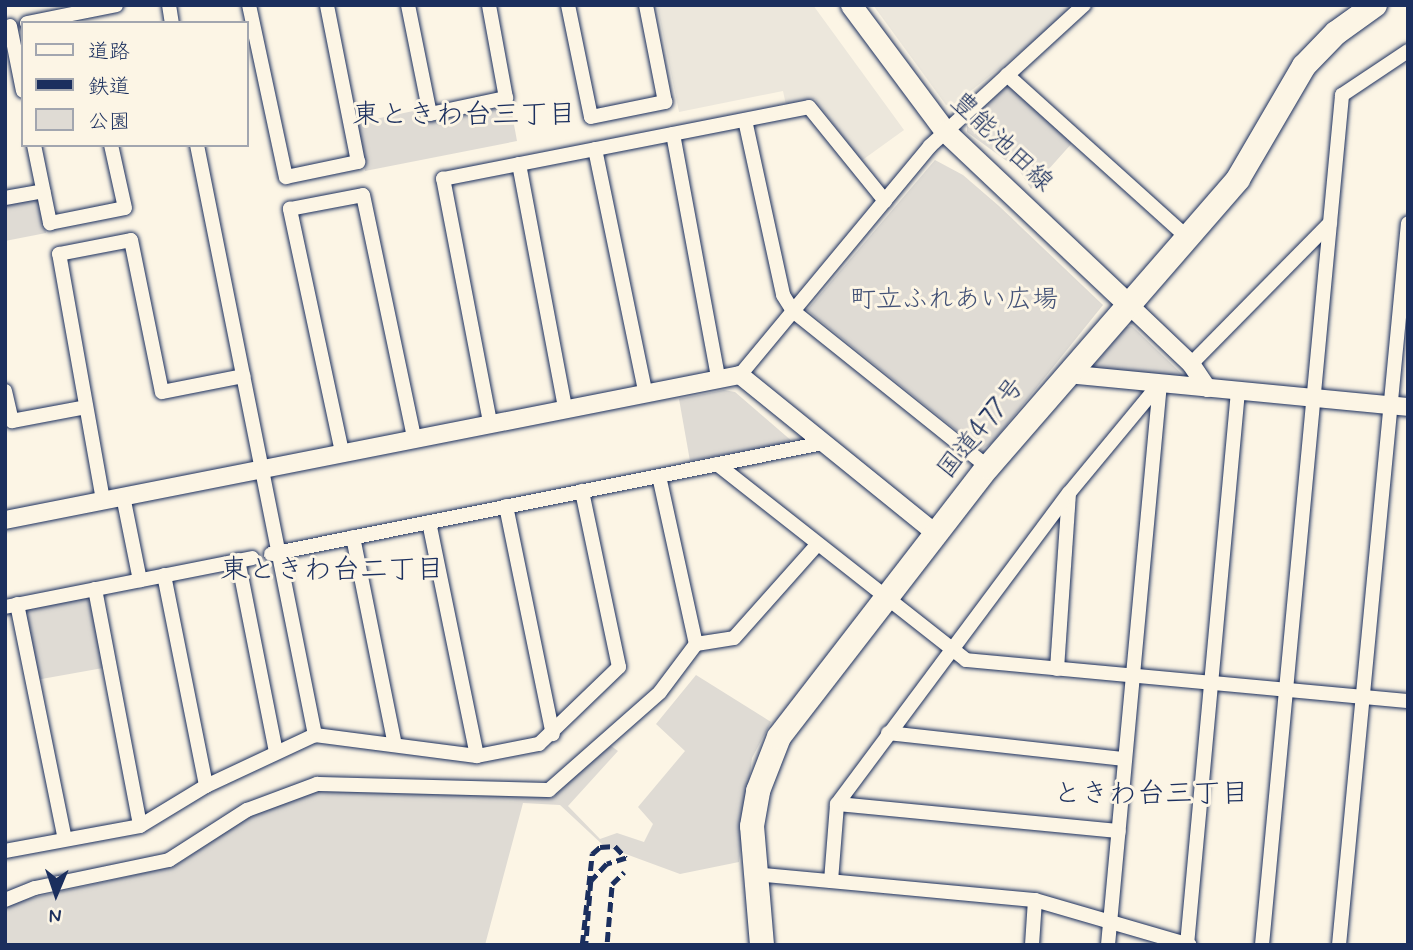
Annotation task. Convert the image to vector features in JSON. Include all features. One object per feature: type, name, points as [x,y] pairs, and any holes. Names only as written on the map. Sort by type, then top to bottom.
[{"type":"highway","name":"国道477号","points":[[762,945],[754,874],[754,814],[779,737],[888,600],[988,467],[1238,179],[1304,66],[1336,33],[1375,5]]},
{"type":"main road","name":"豊能池田線","points":[[851,5],[945,131],[1129,305]]},
{"type":"street","points":[[50,21],[85,17],[116,5]]},
{"type":"street","points":[[250,5],[286,177],[358,162],[327,5]]},
{"type":"street","points":[[408,5],[430,114],[506,98],[489,5]]},
{"type":"street","points":[[568,5],[591,117],[665,102],[646,5]]},
{"type":"street","points":[[740,375],[945,131],[1084,5]]},
{"type":"street","points":[[16,25],[21,72]]},
{"type":"street","points":[[1262,945],[1342,95],[1408,51]]},
{"type":"street","points":[[1007,75],[1188,238]]},
{"type":"street","points":[[490,422],[443,179],[809,107],[884,201]]},
{"type":"street","points":[[745,120],[783,295],[793,311],[988,467]]},
{"type":"street","points":[[673,134],[718,376]]},
{"type":"street","points":[[34,147],[50,223],[125,208],[111,147]]},
{"type":"street","points":[[197,147],[261,468],[274,553],[315,735]]},
{"type":"street","points":[[595,149],[645,391]]},
{"type":"street","points":[[519,164],[565,407]]},
{"type":"street","points":[[5,198],[43,191]]},
{"type":"street","points":[[342,452],[289,209],[363,195],[414,437]]},
{"type":"street","points":[[1191,364],[1330,223]]},
{"type":"street","points":[[1339,945],[1363,696],[1399,407],[1408,223]]},
{"type":"street","points":[[103,500],[59,254],[131,240],[162,392],[243,376]]},
{"type":"street","points":[[1129,305],[1191,364],[1208,388]]},
{"type":"street","points":[[1066,374],[1399,407]]},
{"type":"street","points":[[5,520],[718,376],[740,375],[936,534]]},
{"type":"street","points":[[831,881],[837,804],[1069,493],[1160,383]]},
{"type":"street","points":[[1108,945],[1160,383]]},
{"type":"street","points":[[5,391],[12,421],[86,407]]},
{"type":"street","points":[[754,874],[1035,900],[1188,945],[1238,391]]},
{"type":"street","points":[[274,553],[823,443]]},
{"type":"street","points":[[717,464],[816,546],[966,660],[1408,701]]},
{"type":"street","points":[[659,476],[696,644]]},
{"type":"street","points":[[5,850],[141,826],[206,786],[315,735],[477,756],[538,744],[553,734],[620,667],[582,491]]},
{"type":"street","points":[[1057,669],[1069,493]]},
{"type":"street","points":[[123,496],[140,580]]},
{"type":"street","points":[[506,506],[553,734]]},
{"type":"street","points":[[429,522],[477,756]]},
{"type":"street","points":[[353,537],[395,745]]},
{"type":"street","points":[[5,900],[35,888],[169,860],[247,810],[317,784],[549,790],[660,692],[696,644],[734,638],[816,546]]},
{"type":"street","points":[[65,839],[11,606],[245,559],[276,752]]},
{"type":"street","points":[[164,575],[206,786]]},
{"type":"street","points":[[94,589],[141,826]]},
{"type":"street","points":[[888,733],[1125,759]]},
{"type":"street","points":[[837,804],[1118,831]]},
{"type":"street","points":[[1032,945],[1035,900]]},
{"type":"shaded area","points":[[657,5],[813,5],[904,130],[861,161],[815,99],[786,105],[783,91],[679,112]]},
{"type":"shaded area","points":[[873,5],[1080,5],[954,104],[946,105]]},
{"type":"green space","points":[[1006,87],[1016,88],[1073,142],[1031,189],[1019,170],[967,132],[967,121]]},
{"type":"green space","points":[[510,103],[517,141],[365,171],[356,123],[423,109],[426,119]]},
{"type":"green space","name":"町立ふれあい広場","points":[[935,160],[963,175],[999,206],[1103,305],[992,443],[981,450],[807,310]]},
{"type":"green space","points":[[33,197],[40,203],[46,233],[5,241],[5,202]]},
{"type":"green space","points":[[1132,326],[1183,375],[1177,382],[1091,369],[1126,327]]},
{"type":"green space","points":[[724,390],[735,392],[793,442],[690,461],[679,399]]},
{"type":"green space","points":[[82,596],[90,602],[103,668],[36,680],[22,613],[27,605]]},
{"type":"green space","points":[[696,675],[771,722],[752,758],[739,862],[680,874],[604,846],[560,805],[523,803],[485,945],[5,945],[5,904],[175,866],[249,816],[324,788],[554,797],[607,743],[618,751],[568,806],[600,839],[617,833],[644,842],[653,824],[638,807],[685,751],[656,724]]},
{"type":"railway","points":[[582,945],[592,854],[600,847],[615,846],[626,858],[607,864],[591,881],[586,945]]},
{"type":"railway","points":[[607,942],[612,884],[624,872]]},
{"type":"district","name":"東ときわ台三丁目","points":[[464,116]]},
{"type":"district","name":"東ときわ台二丁目","points":[[332,571]]},
{"type":"district","name":"ときわ台三丁目","points":[[1151,795]]}]
